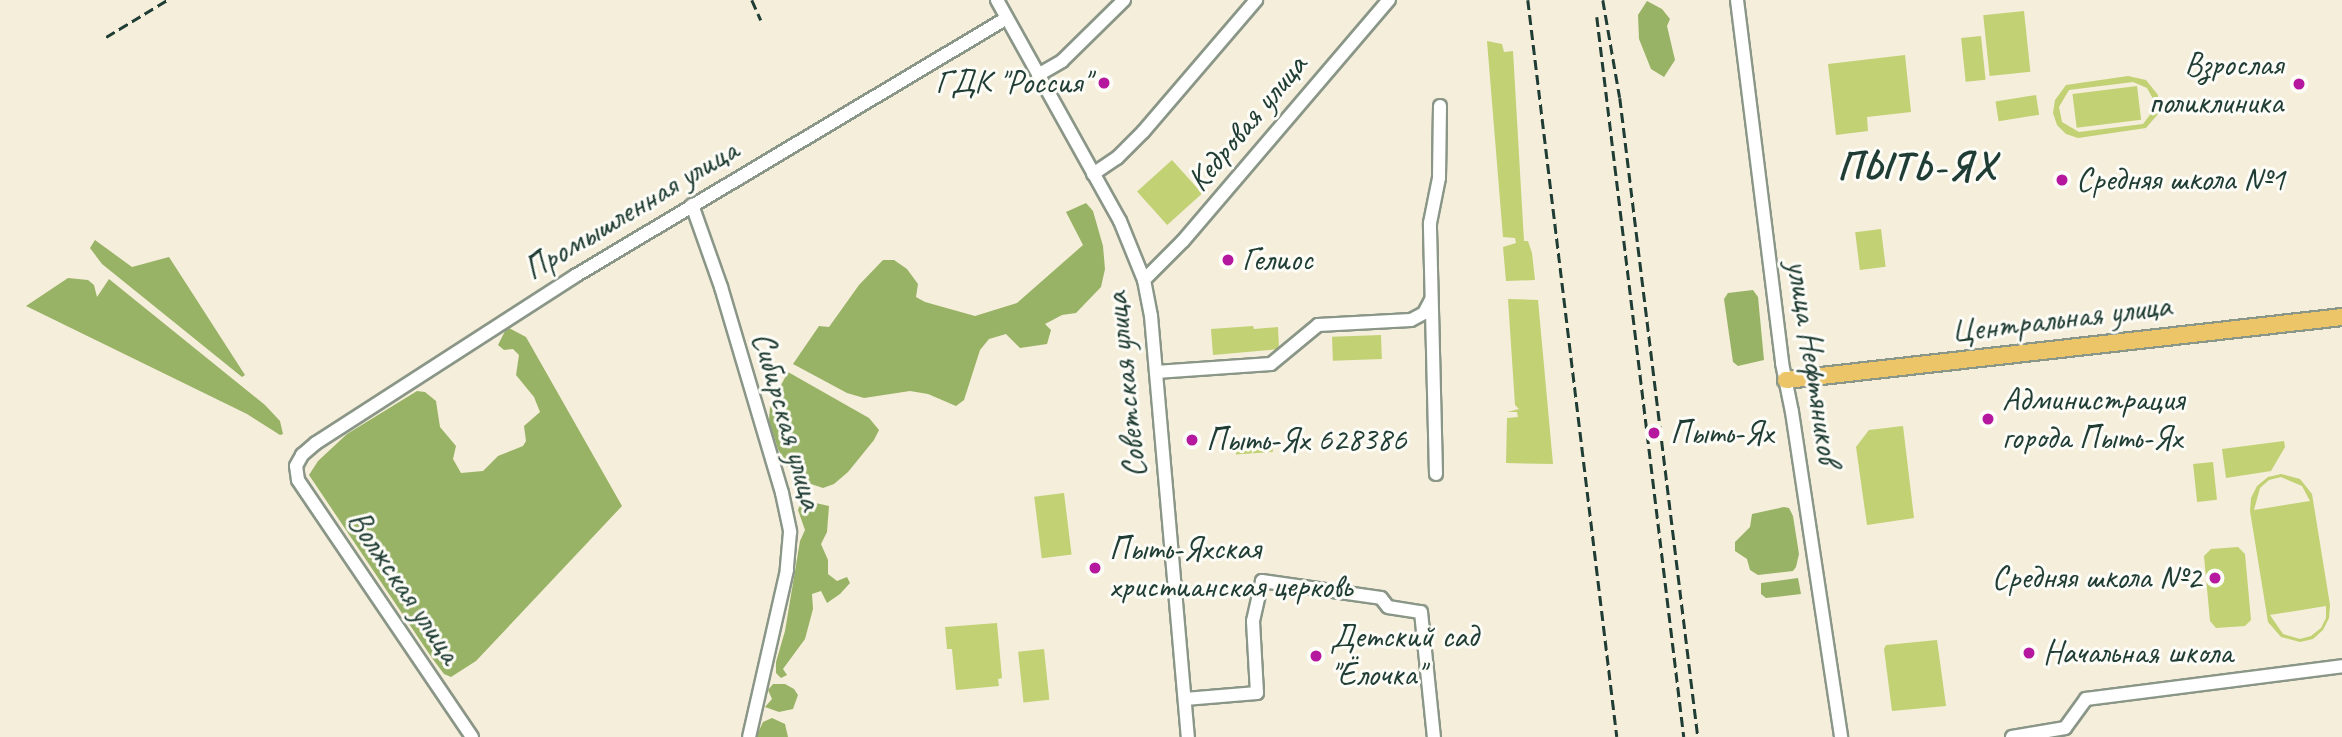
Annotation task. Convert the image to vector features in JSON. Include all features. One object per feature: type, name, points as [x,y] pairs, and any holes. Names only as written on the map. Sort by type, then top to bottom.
[{"type":"main road","name":"Центральная улица","points":[[1786,380],[2342,317]]},
{"type":"street","name":"Советская улица","points":[[997,0],[1128,237],[1144,280],[1156,372],[1188,737]]},
{"type":"street","points":[[1038,75],[1062,61],[1124,0]]},
{"type":"street","points":[[1093,174],[1117,158],[1143,132],[1256,0]]},
{"type":"street","name":"Кедровая улица","points":[[1144,280],[1213,206],[1389,0]]},
{"type":"street","name":"улица Нефтяников","points":[[1737,0],[1786,380],[1840,735]]},
{"type":"street","name":"Промышленная улица","points":[[296,466],[302,455],[316,443],[494,327],[692,205],[1007,18]]},
{"type":"street","points":[[1436,474],[1430,223],[1438,184],[1440,106]]},
{"type":"street","name":"Сибирская улица","points":[[692,205],[721,287],[782,493],[790,532],[787,570],[749,737]]},
{"type":"street","points":[[1156,372],[1271,364],[1318,325],[1411,320],[1424,313],[1432,298]]},
{"type":"street","name":"Волжская улица","points":[[296,466],[296,474],[303,489],[472,737]]},
{"type":"street","points":[[1185,699],[1257,693],[1253,621],[1262,581],[1381,598],[1388,607],[1422,612],[1434,737]]},
{"type":"street","points":[[2012,737],[2066,728],[2086,699],[2342,666]]},
{"type":"green space","points":[[1647,1],[1662,9],[1670,19],[1667,26],[1675,60],[1664,77],[1651,69],[1639,39],[1638,15]]},
{"type":"green space","points":[[2024,11],[2030,72],[1990,76],[1983,15]]},
{"type":"green space","points":[[1981,36],[1986,80],[1966,82],[1961,38]]},
{"type":"green space","points":[[1487,41],[1502,44],[1504,52],[1513,51],[1524,241],[1528,241],[1532,253],[1535,280],[1506,281],[1503,247],[1516,243],[1515,238],[1503,237]]},
{"type":"green space","points":[[1905,55],[1911,112],[1867,117],[1868,131],[1836,135],[1828,64]]},
{"type":"green space","points":[[2128,76],[2146,80],[2158,95],[2158,114],[2146,128],[2078,138],[2066,134],[2057,125],[2053,113],[2055,100],[2066,85]],"holes":[[[2133,82],[2147,88],[2152,97],[2152,112],[2143,124],[2079,132],[2062,122],[2059,107],[2069,90]]]},
{"type":"green space","points":[[2137,86],[2141,120],[2077,128],[2072,94]]},
{"type":"green space","points":[[2036,95],[2039,115],[1999,121],[1996,101]]},
{"type":"green space","points":[[1172,160],[1202,193],[1167,225],[1137,191]]},
{"type":"green space","points":[[1086,203],[1093,211],[1103,246],[1105,269],[1101,287],[1076,313],[1062,315],[1045,324],[1051,330],[1047,344],[1020,348],[1006,334],[989,339],[980,350],[964,400],[956,406],[928,394],[910,391],[864,398],[847,393],[793,364],[819,326],[829,327],[859,285],[883,260],[894,260],[907,269],[918,284],[916,297],[925,302],[975,316],[1017,303],[1083,245],[1066,212]]},
{"type":"green space","points":[[1881,229],[1886,267],[1860,270],[1855,232]]},
{"type":"green space","points":[[95,240],[132,267],[169,257],[245,375],[242,377],[102,264],[90,248]]},
{"type":"green space","points":[[68,278],[88,280],[94,285],[97,297],[109,279],[265,405],[280,421],[283,434],[280,435],[247,414],[26,306]]},
{"type":"green space","points":[[1753,290],[1758,297],[1764,360],[1738,366],[1733,362],[1724,299],[1728,293]]},
{"type":"green space","points":[[1508,299],[1538,300],[1553,464],[1506,463],[1507,418],[1518,417],[1517,412],[1507,412],[1519,409],[1515,405]]},
{"type":"green space","points":[[1253,326],[1254,329],[1278,327],[1279,349],[1213,355],[1211,329]]},
{"type":"green space","points":[[507,327],[526,337],[622,506],[476,661],[451,677],[444,674],[432,658],[309,475],[318,461],[347,434],[417,391],[425,392],[436,401],[440,427],[456,446],[453,459],[461,473],[483,471],[498,456],[523,446],[526,441],[524,426],[540,412],[534,397],[516,375],[519,355],[513,349],[504,350],[498,345]]},
{"type":"green space","points":[[1381,335],[1382,359],[1333,361],[1332,337]]},
{"type":"green space","points":[[788,372],[869,418],[879,430],[848,472],[834,484],[823,488],[811,484],[786,466],[769,421],[770,406]]},
{"type":"green space","points":[[1903,426],[1914,518],[1867,525],[1856,447],[1869,430]]},
{"type":"green space","points":[[1272,439],[1273,452],[1236,455],[1235,442]]},
{"type":"green space","points":[[2284,441],[2285,447],[2271,471],[2226,478],[2222,449]]},
{"type":"green space","points":[[2213,462],[2217,500],[2197,502],[2193,464]]},
{"type":"green space","points":[[2281,474],[2300,479],[2312,494],[2330,605],[2329,618],[2323,630],[2313,639],[2300,642],[2281,637],[2268,622],[2250,511],[2251,498],[2257,486],[2268,477]],"holes":[[[2281,477],[2302,486],[2310,501],[2254,510],[2260,488],[2269,480]],[[2326,606],[2326,618],[2321,628],[2311,636],[2300,639],[2283,634],[2270,615]]]},
{"type":"green space","points":[[1064,493],[1072,555],[1042,558],[1034,497]]},
{"type":"green space","points":[[802,500],[829,506],[827,532],[821,544],[828,560],[828,574],[837,581],[847,577],[850,583],[827,603],[821,591],[812,594],[813,609],[805,639],[783,669],[787,675],[781,678],[776,673],[776,662],[785,631],[800,541],[805,530],[798,510]]},
{"type":"green space","points":[[1789,508],[1793,516],[1799,554],[1796,567],[1793,571],[1758,575],[1750,570],[1747,559],[1735,551],[1735,542],[1750,527],[1752,514]]},
{"type":"green space","points":[[2238,547],[2245,554],[2251,620],[2245,626],[2216,628],[2210,621],[2204,556],[2211,549]]},
{"type":"green space","points":[[1798,578],[1801,594],[1766,598],[1761,594],[1761,583]]},
{"type":"green space","points":[[997,623],[1002,678],[998,679],[999,686],[956,690],[952,649],[947,649],[945,627]]},
{"type":"green space","points":[[1937,640],[1946,706],[1892,711],[1884,649],[1886,645]]},
{"type":"green space","points":[[1044,649],[1049,700],[1023,702],[1018,652]]},
{"type":"green space","points":[[773,684],[785,684],[794,689],[798,695],[793,709],[779,712],[765,707],[772,699],[768,690]]},
{"type":"green space","points":[[772,718],[785,724],[788,737],[756,737],[763,722]]},
{"type":"railway","points":[[106,37],[167,0]]},
{"type":"railway","points":[[752,0],[761,20]]},
{"type":"railway","points":[[1528,0],[1617,737]]},
{"type":"railway","points":[[1603,0],[1620,98],[1698,737]]},
{"type":"railway","points":[[1597,17],[1684,737]]},
{"type":"place","name":"ГДК \"Россия\"","points":[[1104,83]]},
{"type":"place","name":"Взрослая поликлиника","points":[[2299,84]]},
{"type":"place","name":"Средняя школа №1","points":[[2062,180]]},
{"type":"place","name":"Гелиос","points":[[1228,260]]},
{"type":"place","name":"Администрация города Пыть-Ях","points":[[1988,419]]},
{"type":"place","name":"Пыть-Ях","points":[[1654,433]]},
{"type":"place","name":"Пыть-Ях 628386","points":[[1192,440]]},
{"type":"place","name":"Пыть-Яхская христианская церковь","points":[[1095,568]]},
{"type":"place","name":"Средняя школа №2","points":[[2215,578]]},
{"type":"place","name":"Начальная школа","points":[[2029,653]]},
{"type":"place","name":"Детский сад \"Ёлочка\"","points":[[1316,656]]},
{"type":"district","name":"ПЫТЬ-ЯХ","points":[[1917,166]]}]
